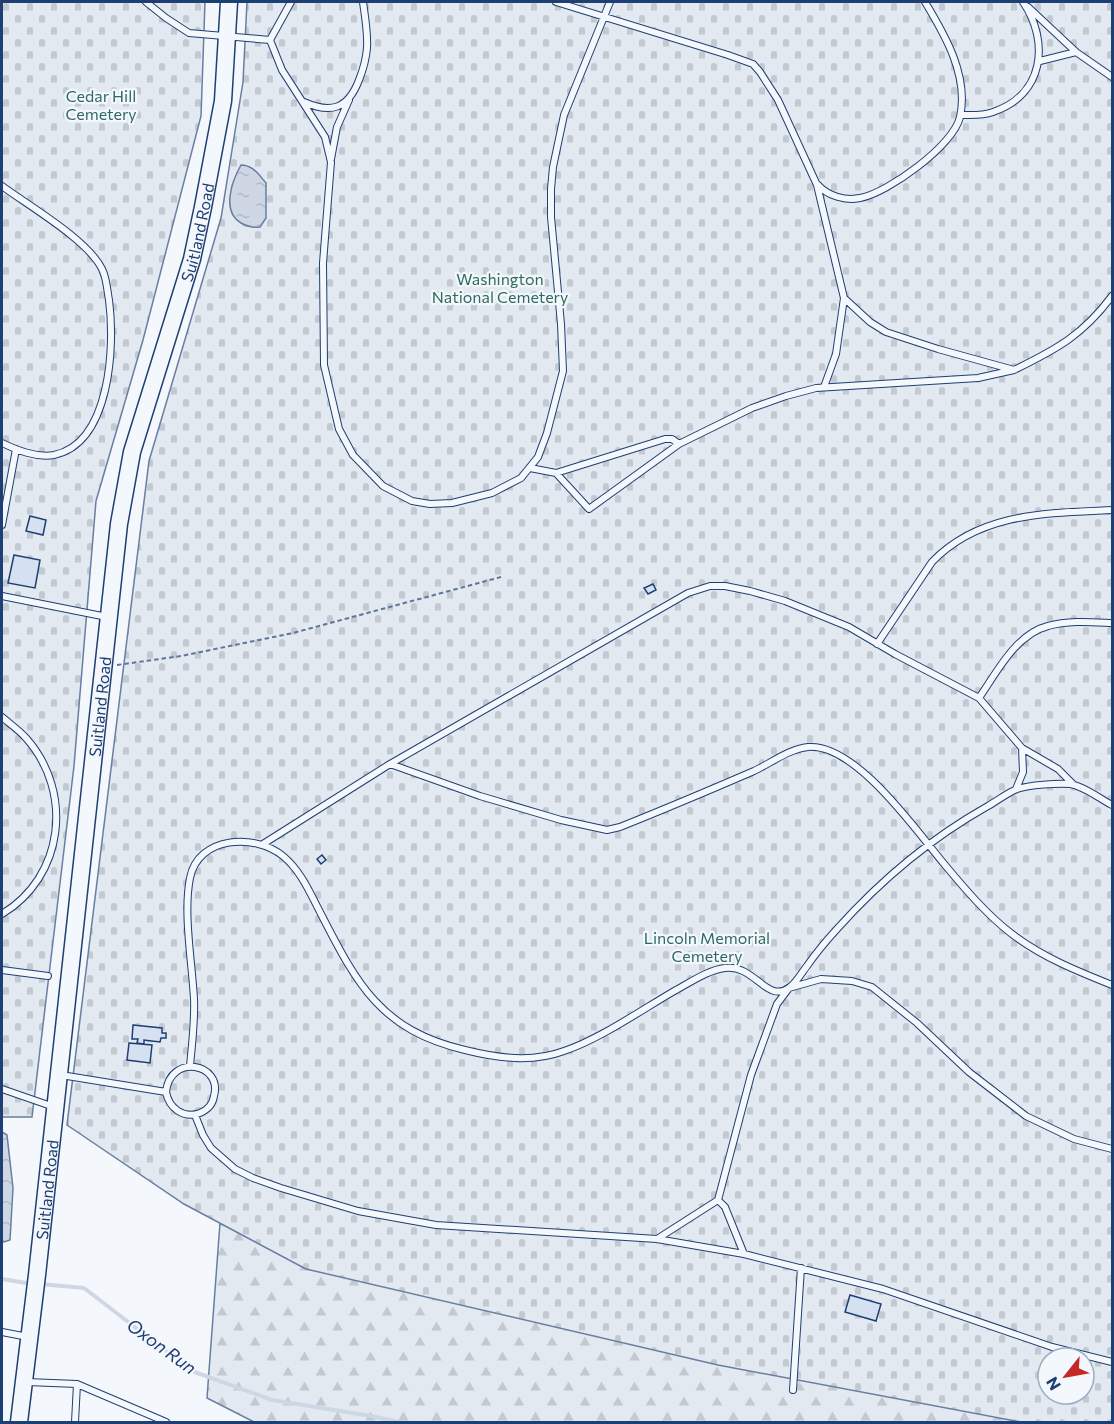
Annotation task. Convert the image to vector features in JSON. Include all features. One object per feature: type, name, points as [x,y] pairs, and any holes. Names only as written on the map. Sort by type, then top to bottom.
[{"type":"main road","name":"Suitland Road","points":[[19,1422],[119,524],[132,452],[192,259],[203,207],[223,101],[229,2]]},
{"type":"lane","points":[[146,2],[189,33],[270,40]]},
{"type":"lane","points":[[270,40],[291,2]]},
{"type":"lane","points":[[363,2],[366,23],[366,61],[354,94],[337,127],[331,162],[323,272],[324,365],[344,441],[371,475],[383,486],[412,501],[430,504],[471,500],[492,493],[521,478],[538,458],[547,433],[563,371],[550,189],[564,115],[610,2]]},
{"type":"lane","points":[[556,2],[753,64],[760,72],[778,100],[817,185],[844,298],[836,354],[824,387]]},
{"type":"lane","points":[[817,185],[831,195],[850,199],[878,191],[903,177],[937,150],[955,130],[961,115],[960,78],[946,38],[925,2]]},
{"type":"lane","points":[[961,115],[993,112],[1015,100],[1033,79],[1040,60],[1036,28],[1024,3]]},
{"type":"lane","points":[[1024,3],[1076,52],[1113,77]]},
{"type":"lane","points":[[270,40],[282,70],[324,137],[331,162]]},
{"type":"lane","points":[[1040,60],[1076,52]]},
{"type":"lane","points":[[303,102],[319,109],[331,108],[350,99]]},
{"type":"lane","points":[[2,186],[94,254],[105,278],[111,318],[112,345],[110,371],[96,415],[84,437],[55,454],[44,456],[16,449],[2,442]]},
{"type":"lane","points":[[556,473],[589,509],[679,444],[752,408],[805,390],[824,387],[978,378],[1014,370],[1048,354],[1077,335],[1090,324],[1113,296]]},
{"type":"lane","points":[[844,298],[870,322],[886,332],[1014,370]]},
{"type":"lane","points":[[530,468],[556,473],[665,439],[672,439],[679,444]]},
{"type":"lane","points":[[2,525],[16,449]]},
{"type":"lane","points":[[877,644],[932,562],[940,554],[971,534],[997,522],[1015,518],[1113,510]]},
{"type":"lane","points":[[262,844],[390,764],[572,658],[698,589],[725,586],[785,601],[849,627],[979,698],[1022,748],[1058,770],[1073,784],[1113,805]]},
{"type":"lane","points":[[2,596],[108,617]]},
{"type":"lane","points":[[979,698],[1018,644],[1036,631],[1047,626],[1068,622],[1113,623]]},
{"type":"lane","points":[[2,717],[27,740],[44,766],[54,791],[57,819],[53,847],[43,873],[26,895],[2,914]]},
{"type":"lane","points":[[390,764],[480,796],[561,820],[613,830],[723,784],[800,748],[818,747],[843,757],[875,783],[968,892],[1010,933],[1071,969],[1113,985]]},
{"type":"lane","points":[[1016,789],[1023,772],[1022,748]]},
{"type":"lane","points":[[657,1239],[718,1200],[751,1075],[777,1004],[828,939],[858,906],[929,845],[1016,789],[1073,784]]},
{"type":"lane","points":[[190,1066],[194,1004],[188,895],[191,875],[199,857],[218,845],[237,842],[262,844],[283,856],[298,873],[364,991],[378,1007],[408,1028],[434,1041],[486,1055],[515,1059],[563,1052],[694,980],[723,968],[739,968],[748,972],[767,989],[776,992],[821,980],[842,979],[866,984],[893,1003],[969,1072],[1026,1116],[1074,1139],[1113,1149]]},
{"type":"lane","points":[[2,970],[48,976]]},
{"type":"lane","points":[[190,1066],[206,1071],[215,1086],[211,1104],[202,1112],[195,1114],[184,1114],[174,1108],[166,1092],[172,1075],[190,1066]]},
{"type":"lane","points":[[58,1074],[166,1092]]},
{"type":"lane","points":[[2,1089],[54,1107]]},
{"type":"lane","points":[[195,1114],[211,1148],[235,1169],[281,1188],[358,1211],[436,1225],[657,1239],[744,1254],[883,1289],[1052,1347],[1113,1362]]},
{"type":"lane","points":[[718,1200],[724,1208],[744,1254]]},
{"type":"lane","points":[[793,1390],[801,1268]]},
{"type":"lane","points":[[2,1332],[29,1337]]},
{"type":"lane","points":[[23,1382],[77,1384],[166,1422]]},
{"type":"lane","points":[[75,1422],[77,1384]]},
{"type":"path","points":[[102,667],[181,656],[292,633],[501,577]]},
{"type":"green space","name":"Cedar Hill Cemetery","points":[[2,2],[205,2],[201,116],[143,340],[96,501],[74,766],[32,1117],[2,1117]]},
{"type":"green space","name":"Lincoln Memorial Cemetery","points":[[247,2],[1112,2],[1112,1422],[1021,1422],[718,1365],[306,1269],[184,1204],[67,1125],[149,461],[221,218],[243,82]]},
{"type":"green space","points":[[220,1223],[300,1265],[1022,1422],[254,1422],[207,1398]]},
{"type":"water","points":[[241,165],[252,169],[266,183],[266,218],[260,227],[251,227],[241,223],[231,211],[230,195]]},
{"type":"water","points":[[2,1132],[7,1135],[13,1188],[10,1240],[4,1242],[2,1240]]},
{"type":"building","points":[[30,516],[46,520],[43,535],[26,531]]},
{"type":"building","points":[[14,555],[40,560],[35,588],[8,583]]},
{"type":"building","points":[[653,584],[656,590],[648,594],[644,588]]},
{"type":"building","points":[[322,855],[326,860],[321,864],[317,859]]},
{"type":"building","points":[[133,1025],[162,1028],[162,1033],[166,1033],[166,1038],[161,1038],[160,1042],[144,1040],[144,1044],[137,1043],[138,1039],[132,1039]]},
{"type":"building","points":[[129,1043],[152,1045],[150,1063],[127,1060]]},
{"type":"building","points":[[850,1295],[881,1304],[876,1321],[845,1312]]},
{"type":"waterway","name":"Oxon Run","points":[[2,1279],[32,1284]]},
{"type":"waterway","name":"Oxon Run","points":[[40,1284],[84,1288],[192,1371],[272,1400],[399,1422]]},
{"type":"park label","name":"Washington National Cemetery","points":[[500,287]]}]
